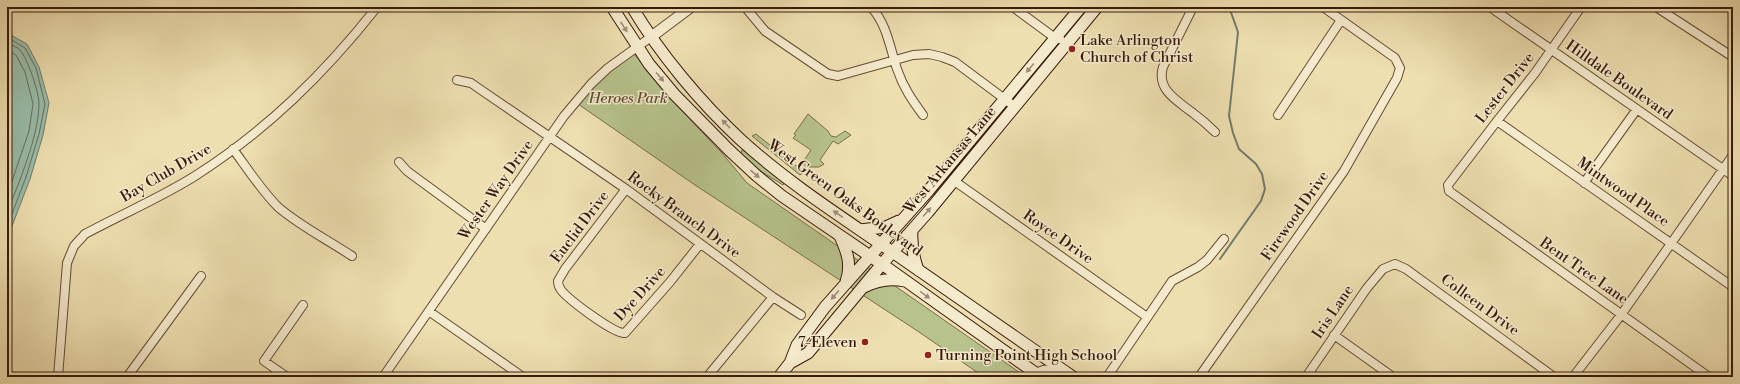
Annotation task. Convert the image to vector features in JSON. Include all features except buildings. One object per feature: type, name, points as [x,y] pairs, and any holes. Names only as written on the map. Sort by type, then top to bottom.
[{"type":"main road","points":[[612,7],[649,64],[674,94],[757,176],[782,196],[882,264],[1039,376],[1045,371],[1058,377]]},
{"type":"main road","name":"West Green Oaks Boulevard","points":[[632,7],[651,37],[703,100],[742,140],[804,190],[1073,377]]},
{"type":"main road","name":"West Arkansas Lane","points":[[779,377],[790,363],[797,345],[818,316],[846,282],[929,190],[1081,7]]},
{"type":"main road","name":"West Arkansas Lane","points":[[790,363],[808,353],[1097,7]]},
{"type":"main road","points":[[974,136],[983,143]]},
{"type":"main road","points":[[729,150],[742,140]]},
{"type":"main road","points":[[860,230],[886,227],[901,220]]},
{"type":"main road","points":[[912,230],[911,244],[913,258],[919,270]]},
{"type":"main road","points":[[840,235],[850,262],[850,270],[846,282]]},
{"type":"main road","points":[[859,291],[873,283],[881,281],[897,279],[906,281]]},
{"type":"street","name":"Bay Club Drive","points":[[58,377],[67,263],[74,246],[85,234],[194,176],[255,134],[290,103],[317,76],[347,44],[376,7]]},
{"type":"street","points":[[651,37],[691,7]]},
{"type":"street","points":[[746,7],[765,31],[828,74],[838,76],[913,55],[929,54],[955,62],[1014,106]]},
{"type":"street","points":[[871,7],[882,20],[894,60],[906,90],[923,115]]},
{"type":"street","points":[[1013,7],[1055,38],[1068,42]]},
{"type":"street","points":[[1193,7],[1163,67],[1162,82],[1167,92],[1215,132]]},
{"type":"street","points":[[1278,115],[1342,20],[1323,7]]},
{"type":"street","name":"Hilldale Boulevard","points":[[1490,7],[1733,176]]},
{"type":"street","name":"Lester Drive","points":[[1448,185],[1496,121],[1536,73],[1582,7]]},
{"type":"street","points":[[1656,7],[1733,57]]},
{"type":"street","name":"Firewood Drive","points":[[1199,377],[1344,171],[1397,78],[1400,68],[1395,58],[1342,20]]},
{"type":"street","name":"Wester Way Drive","points":[[384,377],[550,137],[591,84],[608,68],[651,37]]},
{"type":"street","name":"Rocky Branch Drive","points":[[457,80],[471,83],[626,189],[773,297],[801,314]]},
{"type":"street","points":[[1584,183],[1637,109]]},
{"type":"street","name":"Mintwood Place","points":[[1496,121],[1733,287]]},
{"type":"street","points":[[233,149],[258,184],[278,206],[294,219],[352,256]]},
{"type":"street","points":[[1573,377],[1621,315],[1733,155]]},
{"type":"street","points":[[399,162],[407,171],[486,229]]},
{"type":"street","name":"Royce Drive","points":[[953,180],[1147,317]]},
{"type":"street","name":"Bent Tree Lane","points":[[1448,185],[1451,194],[1709,377]]},
{"type":"street","name":"Euclid Drive","points":[[558,284],[565,270],[626,189]]},
{"type":"street","points":[[1107,377],[1172,281],[1198,267],[1207,260],[1224,239]]},
{"type":"street","name":"Dye Drive","points":[[558,284],[563,292],[584,310],[616,332],[625,333],[670,282],[700,244]]},
{"type":"street","name":"Colleen Drive","points":[[1387,266],[1397,264],[1406,269],[1554,377]]},
{"type":"street","name":"Iris Lane","points":[[1306,377],[1367,288],[1387,266]]},
{"type":"street","points":[[127,377],[201,276]]},
{"type":"street","points":[[707,377],[773,297]]},
{"type":"street","points":[[287,377],[264,361],[303,305]]},
{"type":"street","points":[[430,312],[523,377]]},
{"type":"street","points":[[1334,335],[1393,377]]},
{"type":"green space","name":"Heroes Park","points":[[634,54],[671,99],[721,152],[747,183],[1026,377],[984,377],[919,332],[695,185],[578,104],[603,76]]},
{"type":"green space","points":[[808,114],[828,131],[831,136],[836,137],[845,131],[851,135],[838,144],[833,141],[820,160],[824,164],[819,167],[810,167],[800,175],[752,136],[756,134],[799,168],[811,150],[793,138],[796,135],[794,134]]},
{"type":"green space","points":[[742,150],[785,183],[783,185],[755,167],[741,153]]},
{"type":"water","points":[[7,33],[27,44],[39,67],[49,103],[43,135],[30,179],[7,239]]},
{"type":"waterway","points":[[1220,259],[1261,201],[1265,189],[1262,174],[1256,164],[1239,149],[1229,116],[1238,32],[1229,7]]},
{"type":"place","name":"Lake Arlington Church of Christ","points":[[1072,49]]},
{"type":"place","name":"7-Eleven","points":[[865,342]]},
{"type":"place","name":"Turning Point High School","points":[[928,355]]}]
